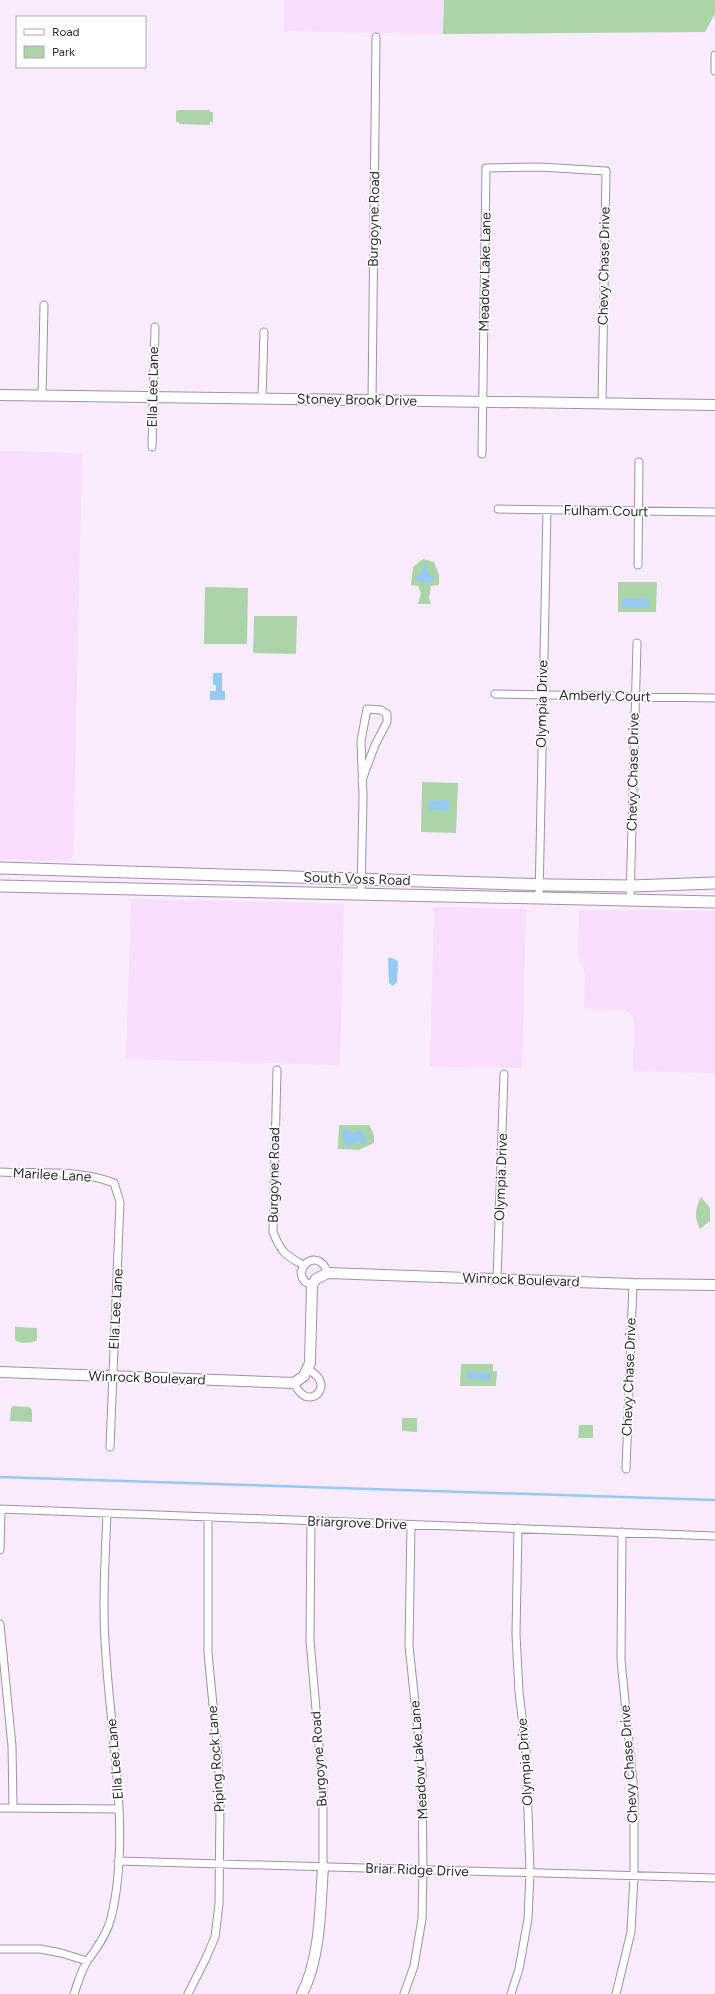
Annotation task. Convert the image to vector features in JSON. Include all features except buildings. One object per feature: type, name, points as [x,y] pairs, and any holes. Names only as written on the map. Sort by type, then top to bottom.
[{"type":"main road","name":"South Voss Road","points":[[0,868],[631,886],[715,883]]},
{"type":"main road","points":[[52,887],[53,870]]},
{"type":"main road","points":[[155,872],[156,890]]},
{"type":"main road","points":[[254,892],[255,876]]},
{"type":"main road","name":"South Voss Road","points":[[0,886],[715,902]]},
{"type":"street","name":"Burgoyne Road","points":[[372,400],[376,37]]},
{"type":"street","points":[[715,55],[715,71]]},
{"type":"street","name":"Meadow Lake Lane","points":[[482,454],[484,402],[486,168],[563,168]]},
{"type":"street","name":"Chevy Chase Drive","points":[[563,168],[606,171],[602,404]]},
{"type":"street","points":[[42,395],[44,305]]},
{"type":"street","name":"Ella Lee Lane","points":[[152,447],[155,327]]},
{"type":"street","points":[[262,398],[264,332]]},
{"type":"street","name":"Stoney Brook Drive","points":[[0,395],[715,405]]},
{"type":"street","points":[[638,565],[639,462]]},
{"type":"street","name":"Fulham Court","points":[[498,509],[715,512]]},
{"type":"street","name":"Olympia Drive","points":[[539,898],[547,510]]},
{"type":"street","name":"Chevy Chase Drive","points":[[630,901],[637,643]]},
{"type":"street","name":"Amberly Court","points":[[494,694],[715,698]]},
{"type":"street","points":[[361,895],[361,741],[367,709],[384,711],[387,722],[375,745],[362,780]]},
{"type":"street","name":"Burgoyne Road","points":[[277,1070],[273,1232],[280,1250],[303,1265]]},
{"type":"street","name":"Olympia Drive","points":[[497,1280],[504,1074]]},
{"type":"street","name":"Marilee Lane","points":[[0,1172],[78,1173],[104,1179]]},
{"type":"street","name":"Ella Lee Lane","points":[[104,1179],[114,1182],[120,1202],[110,1448]]},
{"type":"street","points":[[308,1370],[316,1374],[320,1379],[321,1386],[319,1392],[314,1396],[306,1397],[300,1393],[294,1383],[304,1376],[308,1370],[312,1285],[316,1279],[328,1273],[325,1265],[320,1261],[313,1260],[303,1265],[301,1272],[302,1278],[305,1283],[312,1285]]},
{"type":"street","name":"Winrock Boulevard","points":[[328,1273],[497,1280],[715,1285]]},
{"type":"street","name":"Chevy Chase Drive","points":[[626,1469],[633,1284]]},
{"type":"street","name":"Winrock Boulevard","points":[[0,1372],[294,1383]]},
{"type":"street","points":[[0,1509],[0,1550]]},
{"type":"street","name":"Briargrove Drive","points":[[0,1509],[311,1522],[715,1536]]},
{"type":"street","name":"Ella Lee Lane","points":[[74,1994],[87,1961],[96,1951],[110,1920],[115,1898],[118,1861],[119,1810],[106,1656],[104,1606],[107,1514]]},
{"type":"street","name":"Piping Rock Lane","points":[[188,1994],[206,1958],[214,1936],[219,1904],[220,1805],[218,1757],[208,1653],[208,1517]]},
{"type":"street","name":"Burgoyne Road","points":[[302,1994],[312,1961],[318,1931],[323,1867],[323,1790],[310,1640],[311,1522]]},
{"type":"street","name":"Meadow Lake Lane","points":[[404,1994],[414,1966],[422,1919],[423,1870],[422,1770],[409,1646],[411,1525]]},
{"type":"street","name":"Olympia Drive","points":[[510,1994],[519,1969],[528,1919],[530,1873],[526,1750],[519,1692],[516,1634],[518,1528]]},
{"type":"street","name":"Chevy Chase Drive","points":[[616,1994],[631,1932],[634,1876],[634,1793],[621,1660],[622,1532]]},
{"type":"street","points":[[0,1624],[12,1746],[13,1808]]},
{"type":"street","points":[[0,1808],[119,1810]]},
{"type":"street","name":"Briar Ridge Drive","points":[[118,1861],[715,1878]]},
{"type":"street","points":[[0,1948],[40,1949],[61,1953],[87,1961]]},
{"type":"shaded area","points":[[284,0],[444,0],[443,34],[284,31]]},
{"type":"shaded area","points":[[0,451],[82,453],[73,861],[0,859]]},
{"type":"shaded area","points":[[131,899],[344,904],[340,1065],[126,1059]]},
{"type":"shaded area","points":[[434,907],[526,909],[522,1068],[430,1066]]},
{"type":"shaded area","points":[[579,910],[715,911],[715,1073],[633,1071],[634,1021],[632,1015],[625,1010],[584,1009],[585,972],[578,957]]},
{"type":"green space","points":[[444,0],[715,0],[715,14],[705,32],[443,34]]},
{"type":"green space","points":[[210,110],[210,112],[213,112],[213,122],[210,122],[210,125],[179,124],[179,122],[176,122],[176,111]]},
{"type":"green space","points":[[423,559],[434,562],[439,575],[439,585],[431,586],[429,598],[431,604],[418,604],[421,593],[418,586],[411,585],[413,567]]},
{"type":"green space","points":[[618,582],[657,582],[656,612],[618,612]]},
{"type":"green space","points":[[205,587],[248,588],[247,644],[204,644]]},
{"type":"green space","points":[[254,616],[297,616],[296,654],[253,653]]},
{"type":"green space","points":[[422,782],[458,783],[456,833],[421,832]]},
{"type":"green space","points":[[339,1125],[369,1125],[374,1135],[374,1143],[359,1150],[338,1149]]},
{"type":"green space","points":[[701,1197],[710,1208],[710,1221],[700,1229],[696,1213]]},
{"type":"green space","points":[[15,1327],[37,1328],[37,1340],[29,1343],[23,1343],[15,1340]]},
{"type":"green space","points":[[461,1364],[493,1364],[493,1371],[497,1371],[496,1386],[460,1386]]},
{"type":"green space","points":[[13,1406],[29,1407],[32,1410],[32,1422],[10,1421],[11,1408]]},
{"type":"green space","points":[[402,1418],[417,1418],[417,1432],[402,1431]]},
{"type":"green space","points":[[579,1425],[593,1425],[593,1438],[578,1438]]},
{"type":"water","points":[[424,564],[426,564],[428,573],[435,578],[432,582],[423,583],[416,579],[416,576],[421,573]]},
{"type":"water","points":[[623,598],[650,599],[650,608],[622,608]]},
{"type":"water","points":[[213,673],[222,673],[222,691],[225,691],[225,700],[210,700],[210,691],[216,691],[216,685],[213,685]]},
{"type":"water","points":[[445,799],[450,803],[449,810],[443,812],[435,809],[430,810],[428,805],[431,800],[439,801]]},
{"type":"water","points":[[388,958],[398,961],[397,982],[393,986],[389,983]]},
{"type":"water","points":[[346,1128],[352,1133],[362,1130],[367,1142],[362,1145],[359,1141],[347,1146],[343,1139],[342,1131]]},
{"type":"water","points":[[467,1372],[490,1373],[490,1380],[467,1379]]},
{"type":"waterway","points":[[0,1477],[715,1500]]}]
